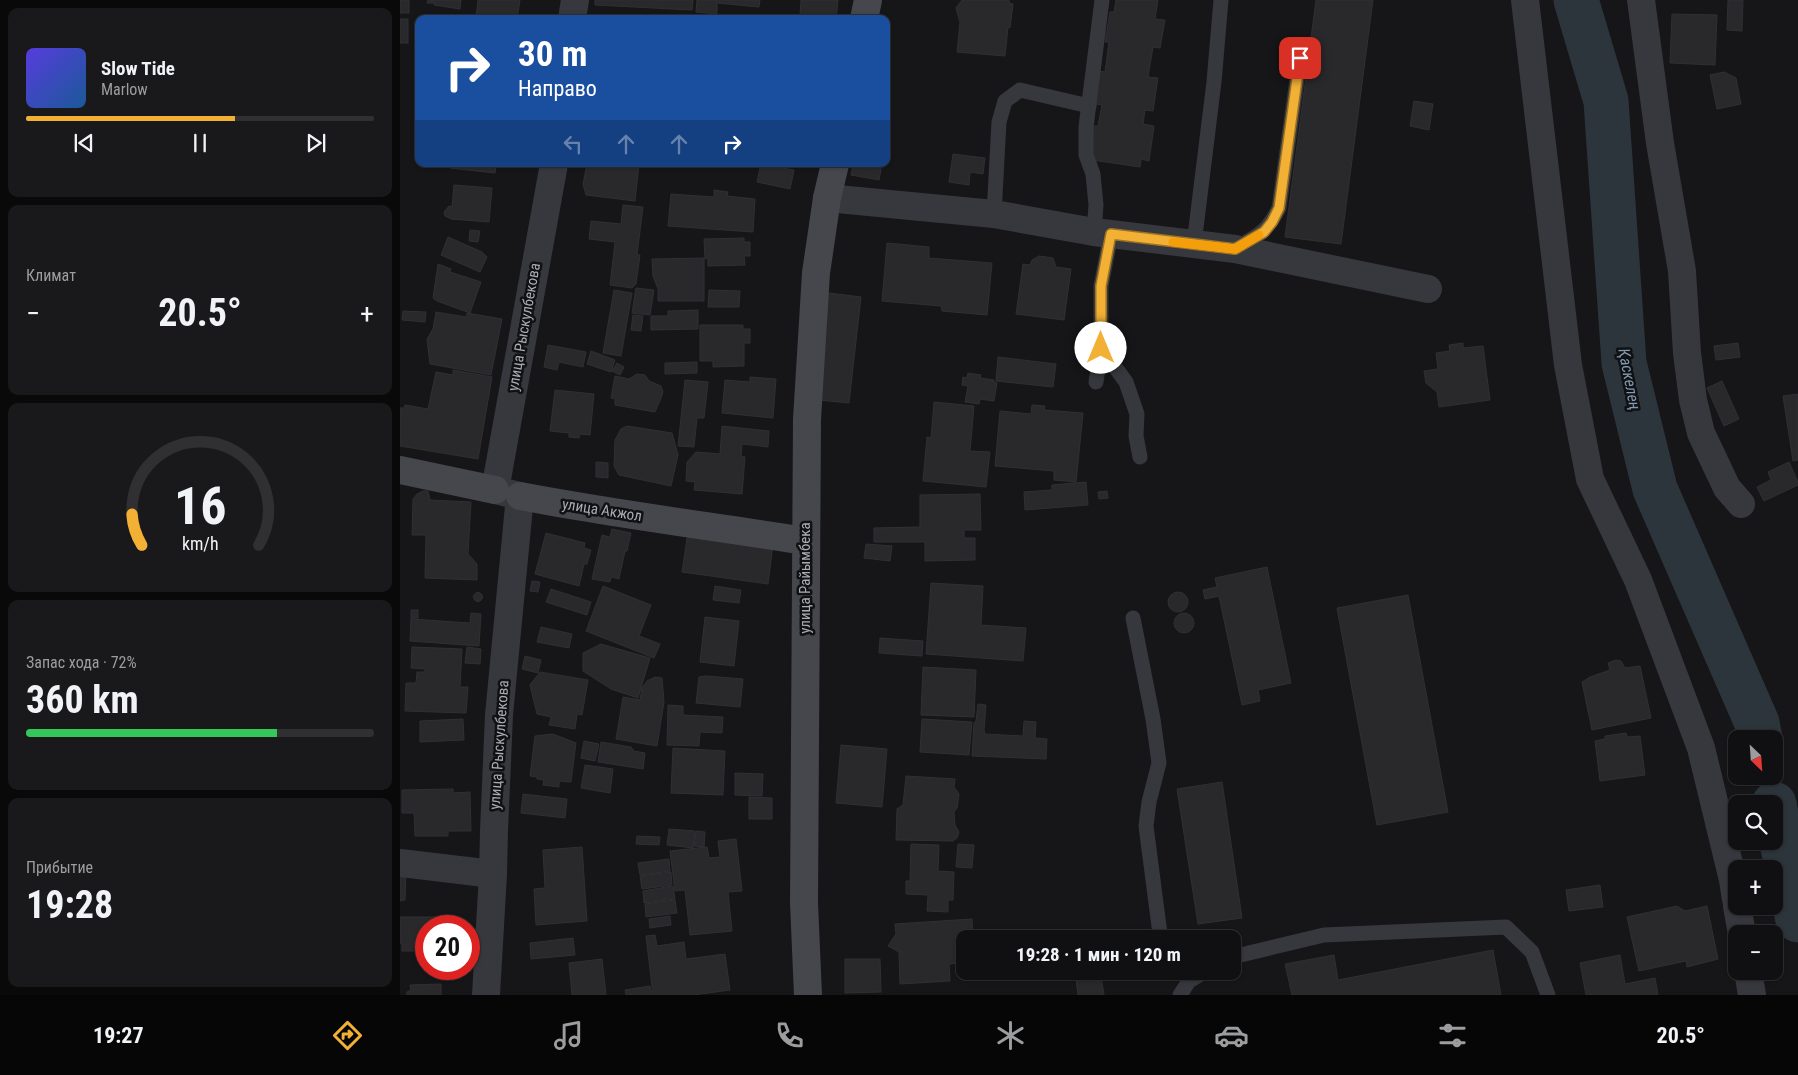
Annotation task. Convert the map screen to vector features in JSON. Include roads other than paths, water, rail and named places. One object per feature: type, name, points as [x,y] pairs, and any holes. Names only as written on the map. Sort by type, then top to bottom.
[{"type":"street","points":[[573,15],[575,0]]},
{"type":"street","points":[[865,15],[868,0]]},
{"type":"street","points":[[1525,0],[1568,365],[1590,479],[1638,580],[1701,748],[1728,860]]},
{"type":"street","points":[[1641,0],[1660,143],[1682,271],[1686,353],[1693,400],[1701,433],[1726,488],[1741,504]]},
{"type":"street","name":"улица Рыскулбекова","points":[[486,995],[493,874],[507,493],[554,167]]},
{"type":"street","name":"улица Райымбека","points":[[808,995],[804,903],[807,419],[816,273],[833,167]]},
{"type":"street","points":[[827,198],[994,214],[1103,233],[1235,249],[1428,289]]},
{"type":"street","name":"улица Акжол","points":[[400,470],[584,508],[805,541]]},
{"type":"street","points":[[400,863],[493,874]]},
{"type":"street","points":[[1750,980],[1752,995]]},
{"type":"lane","points":[[1096,382],[1101,348],[1103,233],[1096,205],[1093,174],[1086,154],[1086,127],[1102,0]]},
{"type":"lane","points":[[1194,244],[1214,82],[1221,0]]},
{"type":"lane","points":[[1235,249],[1264,232],[1279,208],[1300,58]]},
{"type":"lane","points":[[994,214],[1000,122],[1005,101],[1020,90],[1088,106]]},
{"type":"lane","points":[[1101,348],[1126,382],[1137,414],[1136,436],[1140,457]]},
{"type":"lane","points":[[1133,618],[1153,719],[1159,763],[1149,802],[1146,826],[1159,930]]},
{"type":"lane","points":[[1241,955],[1324,936],[1506,927],[1532,952],[1548,995]]},
{"type":"lane","points":[[1180,995],[1185,980]]},
{"type":"waterway","name":"Қаскелең","points":[[1576,0],[1606,101],[1624,363],[1655,489],[1757,723],[1758,730]]},
{"type":"waterway","name":"Қаскелең","points":[[1783,848],[1798,920]]}]
